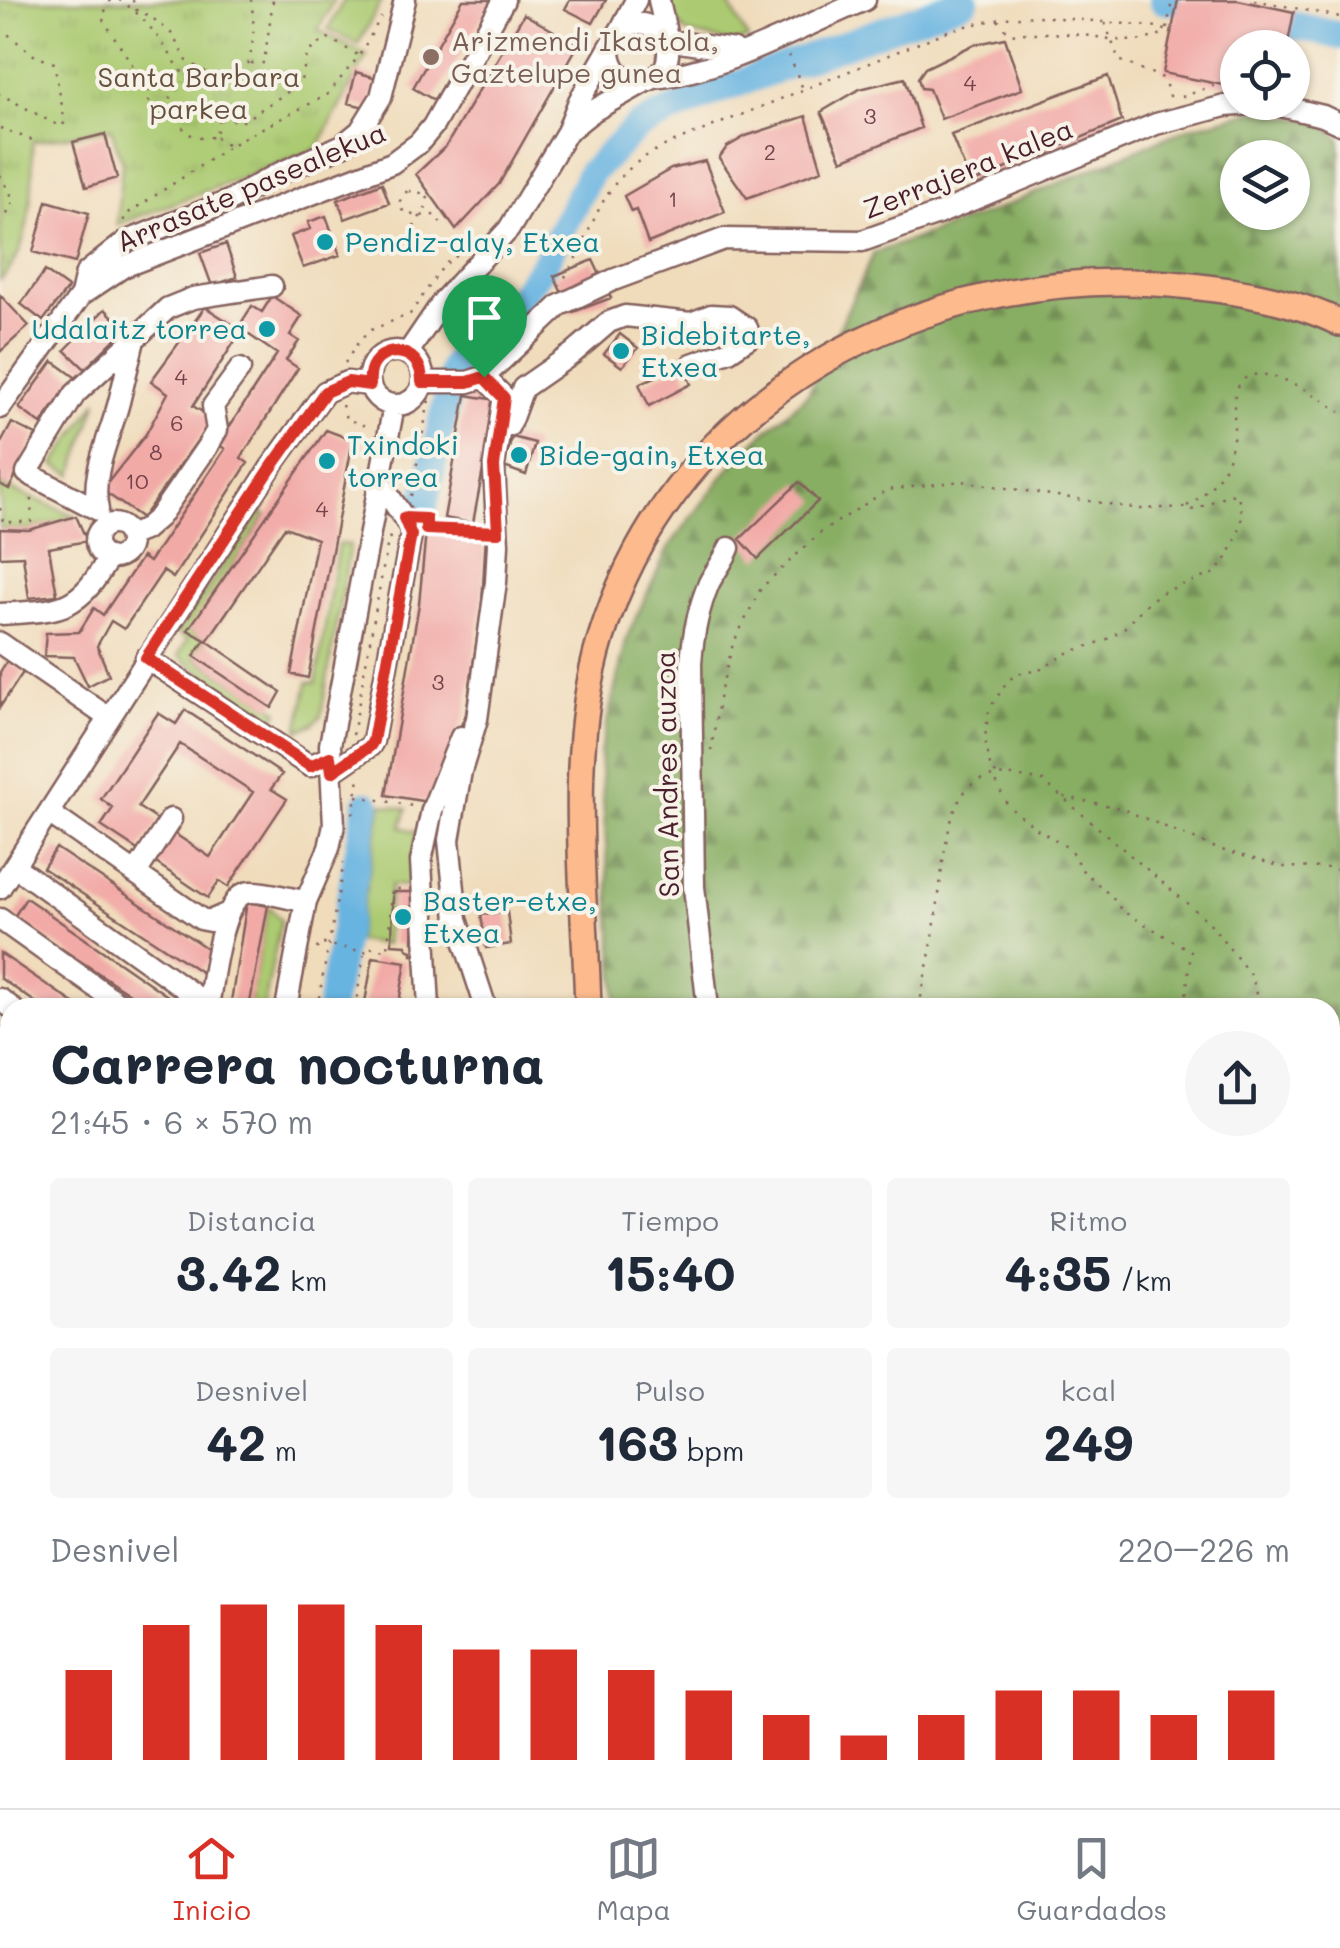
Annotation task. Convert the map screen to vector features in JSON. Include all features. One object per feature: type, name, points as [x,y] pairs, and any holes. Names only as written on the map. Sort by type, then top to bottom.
[{"type":"main road","points":[[588,998],[582,779],[586,715],[597,653],[619,586],[650,528],[693,468],[744,418],[828,357],[883,330],[939,309],[1051,284],[1123,280],[1195,286],[1264,298],[1340,322]]},
{"type":"street","points":[[82,295],[86,273],[125,242],[229,201],[278,174],[343,146],[360,131],[381,96],[405,0]]},
{"type":"street","name":"Arrasate pasealekua","points":[[0,408],[82,295],[122,267],[392,162],[420,143],[504,0]]},
{"type":"street","points":[[407,354],[443,301],[509,230],[567,132],[579,101],[636,0]]},
{"type":"street","points":[[567,132],[593,111],[650,80],[665,65],[668,56],[658,0]]},
{"type":"street","points":[[760,44],[727,52],[664,39],[650,26],[640,23],[615,38],[610,62],[618,74],[631,81],[669,76],[734,57],[866,0]]},
{"type":"street","name":"Zerrajera kalea","points":[[476,379],[560,305],[628,274],[724,239],[862,241],[938,214],[1156,124],[1226,106],[1268,103],[1340,124]]},
{"type":"street","points":[[0,614],[52,610],[71,604],[86,594],[109,557],[125,552],[128,536],[123,528],[27,473],[76,394],[168,308],[193,298],[272,286]]},
{"type":"street","points":[[494,466],[523,388],[609,322],[625,316],[691,323],[711,315],[730,316],[748,328],[750,337],[741,345],[692,364]]},
{"type":"street","points":[[642,336],[666,320]]},
{"type":"street","points":[[109,557],[100,552],[96,541],[104,517],[94,494],[96,474],[134,340]]},
{"type":"street","points":[[427,382],[419,364],[407,354],[380,356],[371,366],[370,385],[380,400],[394,405],[412,400],[427,382],[476,379],[504,398],[494,466],[496,582],[477,719],[461,771],[449,840],[457,919],[483,998]]},
{"type":"street","points":[[128,536],[144,530],[158,518],[207,447],[217,430],[214,406],[240,368]]},
{"type":"street","points":[[0,888],[271,468],[333,388],[370,385]]},
{"type":"street","points":[[288,998],[306,901],[329,848],[334,825],[331,764],[394,405]]},
{"type":"street","points":[[146,658],[310,766],[331,764],[370,746],[411,535],[379,480]]},
{"type":"street","name":"San Andres auzoa","points":[[707,998],[694,887],[690,663],[700,608],[710,581],[730,548]]},
{"type":"street","points":[[0,643],[109,718]]},
{"type":"street","points":[[429,998],[422,861],[432,810],[456,747],[468,724],[477,719]]},
{"type":"street","points":[[49,813],[201,919],[210,921],[226,914]]},
{"type":"street","points":[[136,873],[171,819]]},
{"type":"street","points":[[14,866],[197,998]]},
{"type":"street","points":[[210,998],[226,914],[236,900],[248,892],[306,901]]},
{"type":"street","points":[[0,920],[111,998]]},
{"type":"path","points":[[110,0],[102,18],[148,90],[150,110],[156,117],[184,80]]},
{"type":"path","points":[[120,0],[150,16],[171,34],[187,60],[226,84],[241,85],[250,63],[254,21],[250,0]]},
{"type":"path","points":[[133,0],[134,8],[184,80],[220,119],[243,121],[300,84],[308,52],[328,38],[359,56]]},
{"type":"path","points":[[250,63],[264,63],[273,0]]},
{"type":"path","points":[[1167,31],[1172,0]]},
{"type":"path","points":[[1254,0],[1340,17]]},
{"type":"path","points":[[125,242],[124,216],[230,147],[327,95],[359,56],[384,12]]},
{"type":"path","points":[[564,279],[603,201],[625,169],[662,146],[802,88],[953,29],[998,19],[1038,16],[1159,27],[1167,31]]},
{"type":"path","points":[[998,19],[1010,34],[1042,32],[1112,42],[1152,38],[1167,31]]},
{"type":"path","points":[[1104,22],[1119,60],[1163,78],[1172,102],[1218,84]]},
{"type":"path","points":[[0,28],[34,56],[54,62],[65,122],[62,126],[53,124],[0,94]]},
{"type":"path","points":[[785,44],[802,88]]},
{"type":"path","points":[[206,106],[191,110],[181,123],[184,132],[198,138],[215,136],[230,147]]},
{"type":"path","points":[[215,136],[220,119]]},
{"type":"path","points":[[0,128],[32,140]]},
{"type":"path","points":[[0,175],[14,200],[7,214],[0,218]]},
{"type":"path","points":[[414,241],[414,225],[421,214],[428,207],[427,194],[415,190],[405,193],[400,202],[402,210],[408,215],[421,214],[435,215],[441,224]]},
{"type":"path","points":[[388,431],[346,420],[333,388],[359,340],[381,324],[410,314],[444,264],[466,248]]},
{"type":"path","points":[[1186,507],[1207,494],[1219,478],[1234,434],[1237,388],[1246,378],[1278,378],[1314,392],[1340,412]]},
{"type":"path","points":[[0,508],[3,522],[31,522],[34,478]]},
{"type":"path","points":[[711,752],[733,644],[760,588],[820,533],[887,490],[962,481],[1140,508],[1197,509],[1230,493],[1238,495],[1242,515],[1228,558],[1214,574],[1163,592],[1106,640],[1068,653],[1038,671],[1023,672],[1008,680],[988,710],[985,738],[997,786],[1008,806],[1070,849],[1081,869],[1122,911],[1191,951],[1187,998]]},
{"type":"path","points":[[404,518],[426,519],[426,529],[498,532]]},
{"type":"path","points":[[921,998],[944,849],[954,813],[976,782],[997,776],[1043,781],[1209,922],[1252,977],[1258,998]]},
{"type":"path","points":[[361,796],[432,810]]},
{"type":"path","points":[[1060,796],[1120,808],[1218,849],[1284,867],[1340,871]]},
{"type":"path","points":[[357,998],[363,951],[366,947],[388,950],[392,889],[421,890]]},
{"type":"path","points":[[328,944],[363,951]]},
{"type":"green space","name":"Santa Barbara parkea","points":[[0,0],[334,0],[318,30],[367,55],[317,149],[117,225],[122,162],[111,128],[32,142],[31,196],[25,235],[11,268],[0,280]]},
{"type":"green space","points":[[344,0],[382,0],[358,44],[328,29]]},
{"type":"green space","points":[[667,0],[727,0],[748,39],[733,43],[686,33]]},
{"type":"green space","points":[[1220,120],[1306,120],[1321,123],[1340,138],[1340,998],[616,998],[600,753],[627,637],[669,547],[739,455],[808,394],[874,253],[988,213],[1188,128]]},
{"type":"green space","points":[[98,400],[73,475],[54,465]]},
{"type":"green space","points":[[0,484],[76,516],[29,530],[0,529]]},
{"type":"green space","points":[[261,511],[266,515],[189,630],[205,640],[194,657],[279,711],[272,722],[178,656],[187,640],[177,633]]},
{"type":"green space","points":[[338,544],[350,545],[321,716],[298,731],[308,682],[316,683]]},
{"type":"green space","points":[[382,804],[407,809],[401,827],[417,832],[408,886],[391,885],[385,945],[356,941]]},
{"type":"green space","points":[[268,906],[281,920],[266,998],[251,998]]},
{"type":"building","points":[[463,0],[492,0],[434,100],[413,88]]},
{"type":"building","points":[[570,0],[606,0],[593,23],[565,9]]},
{"type":"building","points":[[1178,0],[1238,0],[1294,12],[1290,30],[1220,30],[1220,84],[1163,73]]},
{"type":"building","points":[[524,14],[578,45],[499,184],[456,230],[416,174],[446,146]]},
{"type":"building","points":[[1005,38],[1022,89],[941,119],[929,89],[921,88],[918,78],[925,68],[973,45]]},
{"type":"building","points":[[356,72],[377,78],[369,108],[348,103]]},
{"type":"building","points":[[1108,76],[1122,121],[971,183],[951,135]]},
{"type":"building","points":[[905,78],[921,128],[842,160],[821,112],[860,89]]},
{"type":"building","points":[[806,116],[822,170],[747,198],[719,158],[727,147],[746,136]]},
{"type":"building","points":[[105,134],[117,178],[86,187],[73,142]]},
{"type":"building","points":[[705,161],[725,212],[648,243],[636,210],[631,212],[624,196],[671,169]]},
{"type":"building","points":[[382,183],[389,203],[345,219],[338,200]]},
{"type":"building","points":[[47,201],[89,213],[75,263],[33,252]]},
{"type":"building","points":[[326,216],[340,255],[303,268],[291,236],[310,229],[308,222]]},
{"type":"building","points":[[226,244],[237,277],[212,286],[200,253]]},
{"type":"building","points":[[593,260],[611,298],[571,313],[554,276]]},
{"type":"building","points":[[45,271],[68,288],[43,321],[21,304]]},
{"type":"building","points":[[0,295],[29,326],[0,352]]},
{"type":"building","points":[[272,296],[302,316],[290,335],[299,341],[286,360],[298,368],[241,458],[248,463],[173,578],[163,571],[124,629],[111,621],[97,646],[109,675],[88,686],[74,657],[44,656],[46,633],[79,632],[94,608],[103,615],[142,557],[149,562],[225,449],[218,444],[277,354],[242,330],[193,406],[213,419],[142,518],[102,490],[146,434],[168,393],[151,381],[205,307],[238,328],[252,306],[262,312]]},
{"type":"building","points":[[105,309],[125,329],[85,369],[65,350]]},
{"type":"building","name":"Bidebitarte, Etxea","points":[[620,334],[638,348],[622,367],[604,354]]},
{"type":"building","points":[[53,361],[75,377],[41,424],[19,408]]},
{"type":"building","points":[[682,365],[691,384],[649,406],[639,384]]},
{"type":"building","points":[[466,395],[496,400],[473,523],[444,518]]},
{"type":"building","points":[[12,423],[36,435],[9,489],[0,484],[0,445]]},
{"type":"building","points":[[326,430],[353,440],[308,678],[291,674],[317,539],[285,527],[207,641],[281,692],[272,708],[194,656],[205,640],[188,630]]},
{"type":"building","name":"Bide-gain, Etxea","points":[[512,437],[535,443],[526,475],[504,467]]},
{"type":"building","points":[[799,482],[818,501],[758,559],[740,539]]},
{"type":"building","points":[[76,516],[87,541],[49,548],[57,595],[29,598],[23,556],[0,557],[0,529],[29,530]]},
{"type":"building","points":[[426,531],[486,534],[482,605],[466,714],[428,802],[386,795],[419,604]]},
{"type":"building","points":[[7,661],[24,671],[0,707],[0,672]]},
{"type":"building","points":[[185,710],[282,774],[271,789],[287,799],[228,887],[219,881],[208,898],[153,861],[172,832],[210,857],[253,792],[180,744],[138,807],[159,821],[139,851],[101,826],[113,808],[101,799],[158,713],[176,724]]},
{"type":"building","points":[[56,848],[214,953],[201,972],[43,868]]},
{"type":"building","name":"Baster-etxe, Etxea","points":[[393,892],[415,892],[413,941],[423,942],[425,956],[412,955],[406,945],[392,944]]},
{"type":"building","points":[[26,898],[171,998],[136,998],[14,917]]},
{"type":"building","points":[[247,902],[268,906],[251,998],[232,998]]},
{"type":"building","points":[[507,912],[511,944],[486,948],[481,915]]},
{"type":"building","points":[[0,953],[66,998],[29,998],[0,978]]},
{"type":"building","points":[[373,957],[406,962],[400,998],[366,998]]},
{"type":"waterway","points":[[422,515],[454,365],[466,348],[513,306],[545,262],[590,173],[637,127],[712,93],[965,0]]},
{"type":"waterway","points":[[1163,0],[1167,1]]},
{"type":"waterway","points":[[1292,25],[1340,36]]},
{"type":"waterway","points":[[332,998],[367,805]]},
{"type":"place","name":"Arizmendi Ikastola, Gaztelupe gunea","points":[[431,57]]},
{"type":"place","name":"Pendiz-alay, Etxea","points":[[325,242]]},
{"type":"place","name":"Udalaitz torrea","points":[[267,329]]},
{"type":"place","name":"Bidebitarte, Etxea","points":[[621,351]]},
{"type":"place","name":"Bide-gain, Etxea","points":[[519,455]]},
{"type":"place","name":"Txindoki torrea","points":[[327,461]]},
{"type":"place","name":"Baster-etxe, Etxea","points":[[403,917]]},
{"type":"route","points":[[389,352],[403,352],[414,358],[422,382],[468,382],[484,377],[504,398],[494,466],[498,532],[426,529],[426,519],[404,518],[411,535],[370,746],[332,772],[330,757],[310,766],[146,658],[325,392],[348,382],[370,385],[374,362],[389,352]]}]
